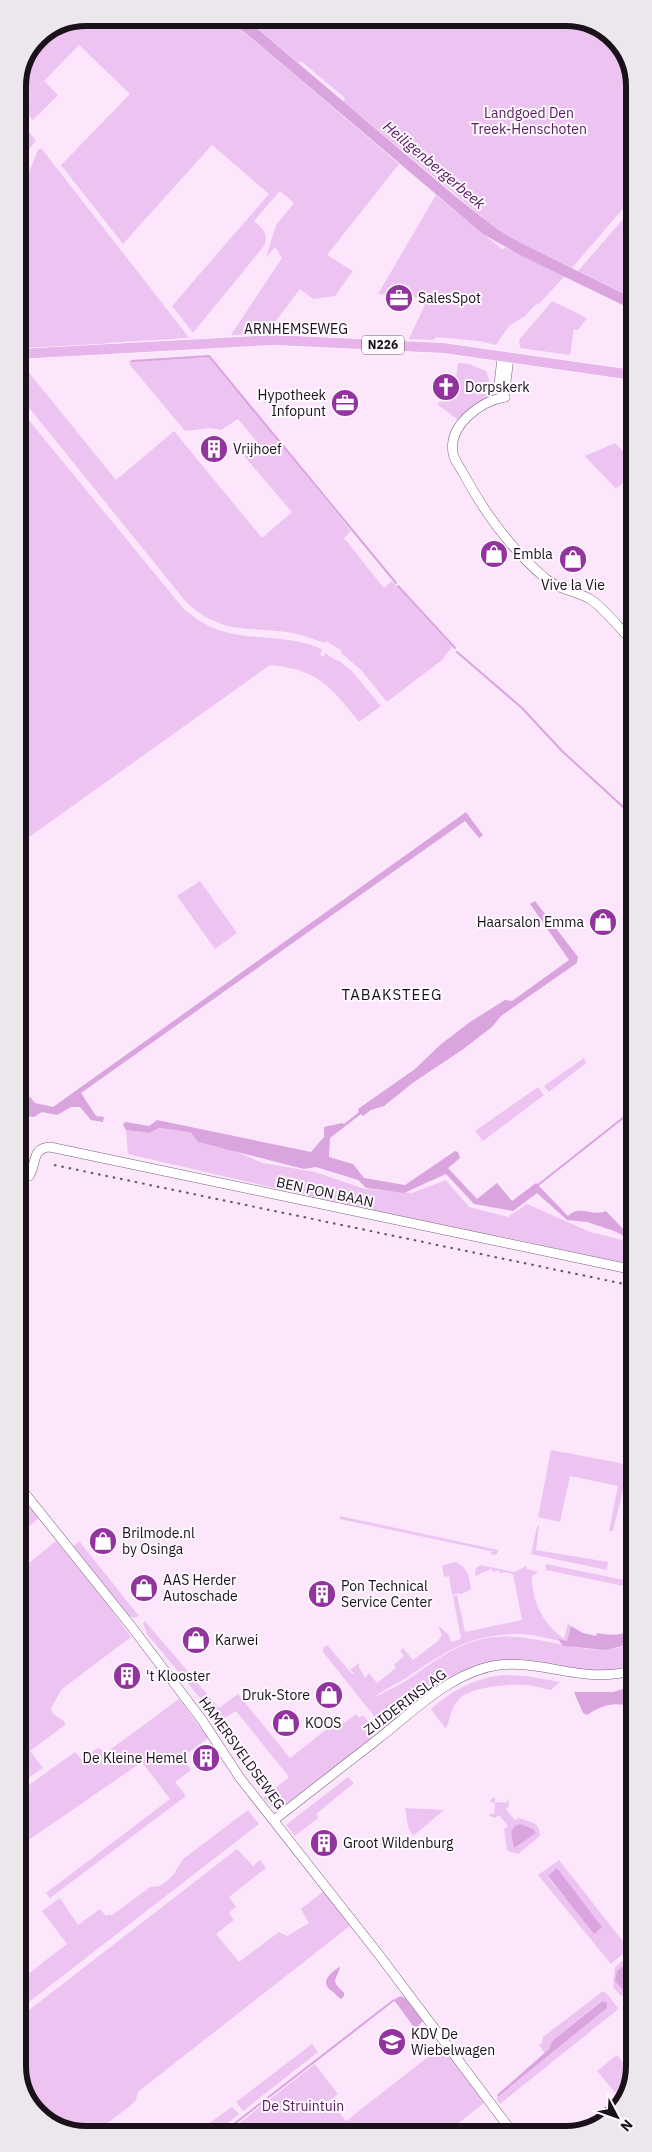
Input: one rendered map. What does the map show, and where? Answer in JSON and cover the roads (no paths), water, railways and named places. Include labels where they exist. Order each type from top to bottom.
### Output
[{"type":"main road","name":"ARNHEMSEWEG","points":[[26,354],[274,340],[443,348],[626,374]]},
{"type":"street","points":[[505,357],[499,385],[505,396],[484,403],[468,416],[452,440],[454,456],[478,501],[508,541],[550,582],[592,600],[626,635]]},
{"type":"street","name":"BEN PON BAAN","points":[[26,1176],[29,1176],[32,1171],[36,1154],[42,1148],[50,1147],[626,1268]]},
{"type":"street","name":"HAMERSVELDSEWEG","points":[[26,1495],[131,1626],[202,1720],[244,1783],[380,1956],[508,2126]]},
{"type":"street","name":"ZUIDERINSLAG","points":[[274,1820],[438,1692],[468,1674],[485,1668],[512,1664],[537,1666],[582,1675],[626,1672]]},
{"type":"waterway","points":[[132,361],[209,356],[396,583]]},
{"type":"waterway","points":[[398,586],[455,648]]},
{"type":"waterway","points":[[457,652],[522,708],[562,751],[626,810]]},
{"type":"waterway","points":[[538,1185],[626,1116]]},
{"type":"waterway","points":[[231,2126],[394,2000]]},
{"type":"railway","points":[[54,1165],[626,1284]]},
{"type":"place","name":"SalesSpot","points":[[399,298]]},
{"type":"place","name":"Dorpskerk","points":[[446,387]]},
{"type":"place","name":"Hypotheek Infopunt","points":[[345,403]]},
{"type":"place","name":"Vrijhoef","points":[[214,449]]},
{"type":"place","name":"Embla","points":[[494,554]]},
{"type":"place","name":"Vive la Vie","points":[[573,559]]},
{"type":"place","name":"Haarsalon Emma","points":[[603,922]]},
{"type":"place","name":"Brilmode.nl by Osinga","points":[[103,1541]]},
{"type":"place","name":"AAS Herder Autoschade","points":[[144,1588]]},
{"type":"place","name":"Pon Technical Service Center","points":[[322,1594]]},
{"type":"place","name":"Karwei","points":[[196,1640]]},
{"type":"place","name":"'t Klooster","points":[[127,1676]]},
{"type":"place","name":"Druk-Store","points":[[329,1695]]},
{"type":"place","name":"KOOS","points":[[286,1723]]},
{"type":"place","name":"De Kleine Hemel","points":[[206,1758]]},
{"type":"place","name":"Groot Wildenburg","points":[[324,1843]]},
{"type":"place","name":"KDV De Wiebelwagen","points":[[392,2042]]},
{"type":"district","name":"TABAKSTEEG","points":[[392,995]]},
{"type":"park label","name":"Landgoed Den Treek-Henschoten","points":[[529,122]]},
{"type":"park label","name":"De Struintuin","points":[[303,2106]]},
{"type":"water label","name":"Heiligenbergerbeek","points":[[434,165]]}]
